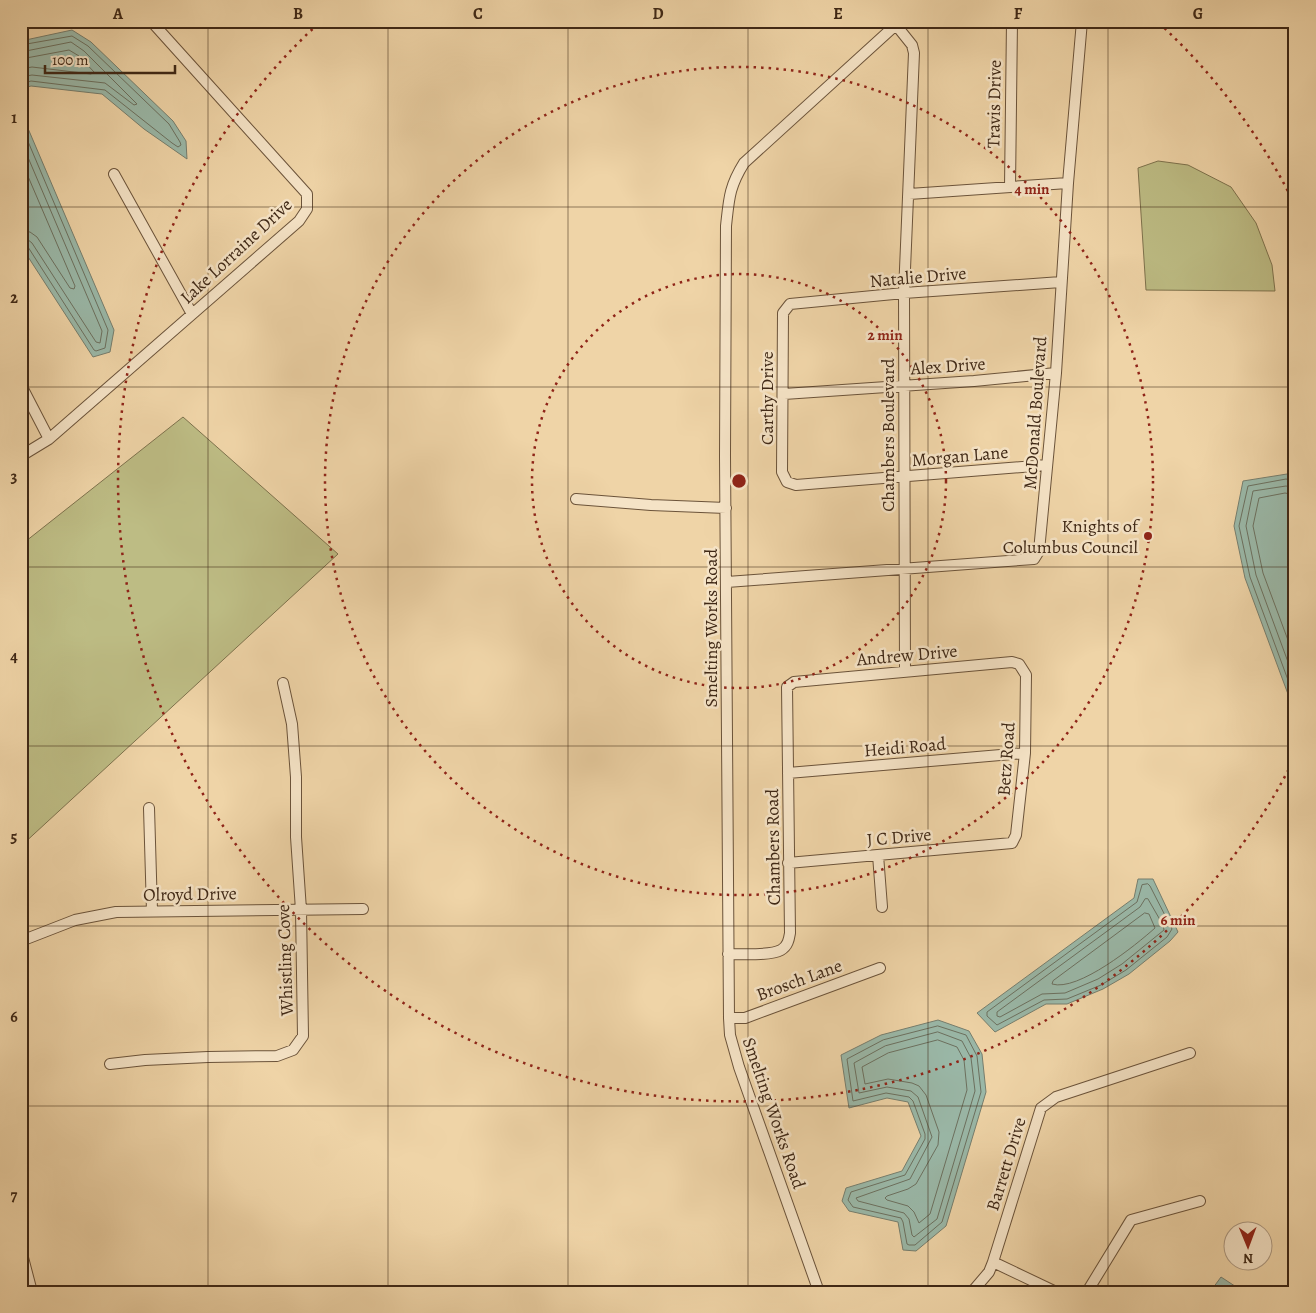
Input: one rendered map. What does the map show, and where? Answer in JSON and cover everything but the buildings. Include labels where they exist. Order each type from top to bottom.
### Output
[{"type":"street","name":"Lake Lorraine Drive","points":[[21,456],[49,439],[299,221],[307,208],[307,194],[151,21]]},
{"type":"street","name":"Travis Drive","points":[[1010,187],[1012,21]]},
{"type":"street","name":"McDonald Boulevard","points":[[727,582],[1034,559],[1039,551],[1056,373],[1068,183],[1082,21]]},
{"type":"street","name":"Chambers Boulevard","points":[[898,23],[912,45],[914,54],[904,294],[906,672]]},
{"type":"street","name":"Smelting Works Road","points":[[819,1292],[739,1067],[730,1035],[728,954],[726,226],[730,194],[734,180],[744,163],[898,23]]},
{"type":"street","points":[[114,174],[192,314]]},
{"type":"street","points":[[909,194],[1068,183]]},
{"type":"street","name":"Natalie Drive","points":[[783,313],[790,304],[1061,282]]},
{"type":"street","name":"Carthy Drive","points":[[783,313],[784,394],[782,472],[787,482]]},
{"type":"street","name":"Alex Drive","points":[[784,394],[1056,373]]},
{"type":"street","points":[[21,385],[49,439]]},
{"type":"street","name":"Morgan Lane","points":[[787,482],[796,485],[1047,465]]},
{"type":"street","points":[[576,500],[726,508]]},
{"type":"street","name":"Andrew Drive","points":[[787,687],[794,682],[1012,662],[1019,664],[1026,675]]},
{"type":"street","name":"Betz Road","points":[[1012,844],[1016,835],[1025,753],[1026,675]]},
{"type":"street","name":"Whistling Cove","points":[[110,1064],[145,1060],[277,1056],[293,1050],[303,1036],[304,1012],[301,910],[296,837],[296,777],[293,733],[283,683]]},
{"type":"street","name":"Chambers Road","points":[[728,954],[773,953],[782,950],[788,943],[790,932],[787,687]]},
{"type":"street","name":"Heidi Road","points":[[788,773],[1025,753]]},
{"type":"street","points":[[149,808],[152,911]]},
{"type":"street","name":"J C Drive","points":[[788,863],[1012,844]]},
{"type":"street","points":[[878,855],[882,906]]},
{"type":"street","name":"Olroyd Drive","points":[[21,940],[75,920],[116,912],[363,909]]},
{"type":"street","name":"Brosch Lane","points":[[729,1018],[745,1018],[880,968]]},
{"type":"street","name":"Barrett Drive","points":[[972,1292],[989,1272],[993,1262],[1040,1108],[1056,1097],[1190,1053]]},
{"type":"street","points":[[1087,1292],[1131,1220],[1200,1201]]},
{"type":"street","points":[[21,1250],[32,1292]]},
{"type":"street","points":[[993,1262],[1056,1292]]},
{"type":"shaded area","points":[[1158,161],[1188,165],[1231,187],[1256,223],[1272,265],[1275,291],[1146,290],[1138,168]]},
{"type":"shaded area","points":[[183,417],[338,554],[21,846],[21,545]]},
{"type":"water","points":[[72,30],[91,42],[173,121],[186,141],[187,159],[144,129],[102,94],[31,86],[21,89],[21,41]]},
{"type":"water","points":[[21,112],[114,330],[110,352],[93,357],[21,246]]},
{"type":"water","points":[[1287,474],[1295,477],[1295,713],[1245,578],[1234,526],[1243,481]]},
{"type":"water","points":[[1138,879],[1153,879],[1178,932],[1170,941],[1129,974],[1103,989],[1067,1004],[1046,1004],[995,1032],[977,1013],[1134,898]]},
{"type":"water","points":[[938,1020],[969,1031],[982,1054],[986,1092],[946,1226],[916,1251],[903,1250],[898,1222],[849,1211],[842,1201],[846,1188],[902,1171],[921,1136],[908,1102],[887,1098],[849,1108],[841,1055],[881,1035]]},
{"type":"water","points":[[1221,1277],[1244,1292],[1210,1292]]},
{"type":"place","name":"Knights of Columbus Council","points":[[1148,536]]}]
